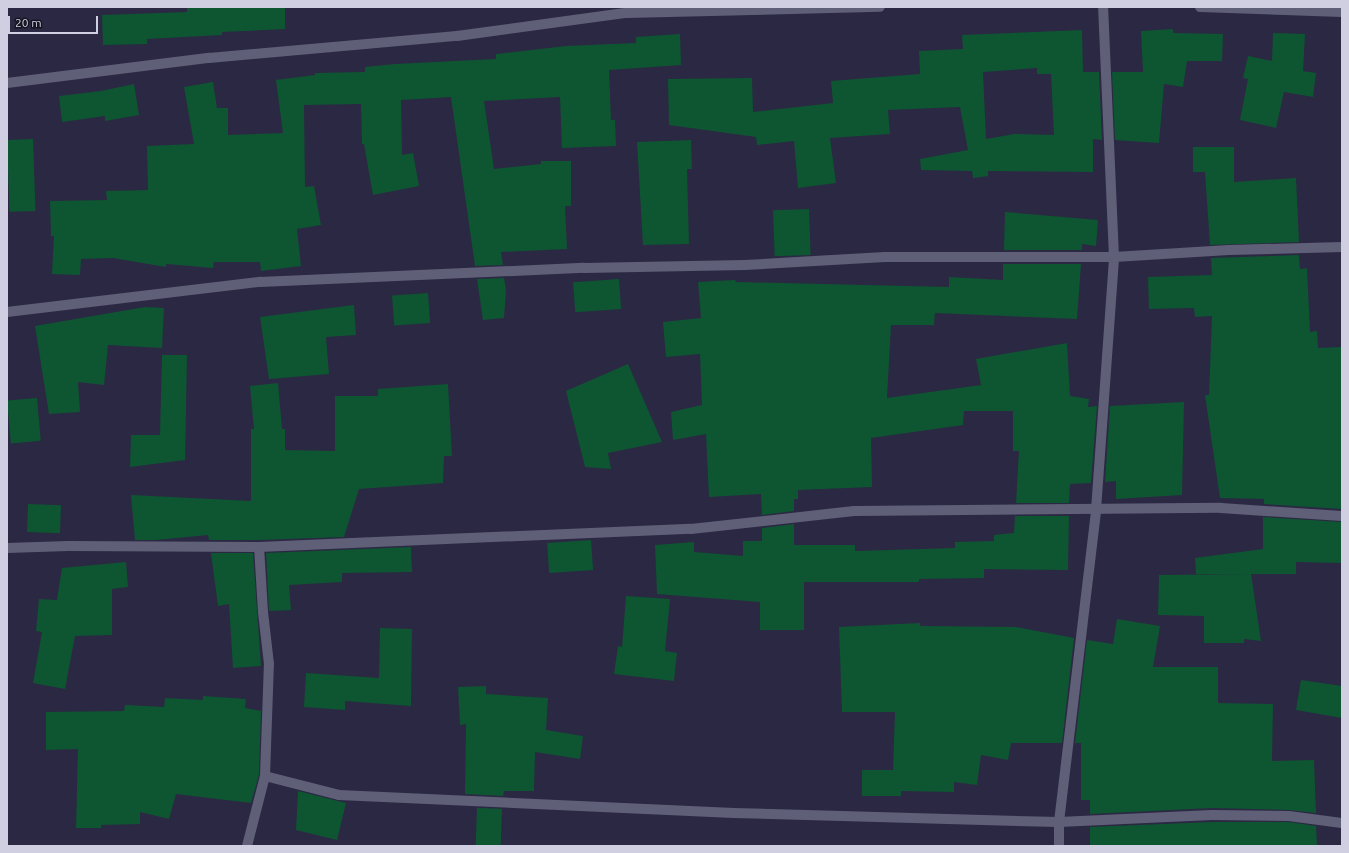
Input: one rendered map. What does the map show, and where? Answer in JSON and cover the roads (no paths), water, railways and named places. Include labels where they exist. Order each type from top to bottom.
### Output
[{"type":"street","points":[[7,83],[209,58],[457,36],[626,13],[880,7]]},
{"type":"street","points":[[1059,846],[1059,822],[1096,510],[1114,257],[1103,7]]},
{"type":"street","points":[[1200,7],[1342,12]]},
{"type":"street","points":[[7,312],[260,282],[584,268],[745,265],[885,257],[1114,257],[1229,250],[1342,246]]},
{"type":"street","points":[[7,548],[68,546],[259,547],[691,529],[854,511],[1221,508],[1342,516]]},
{"type":"street","points":[[247,846],[265,776],[268,664],[259,547]]},
{"type":"street","points":[[265,776],[339,795],[734,813],[1059,822],[1212,815],[1289,816],[1342,823]]}]
